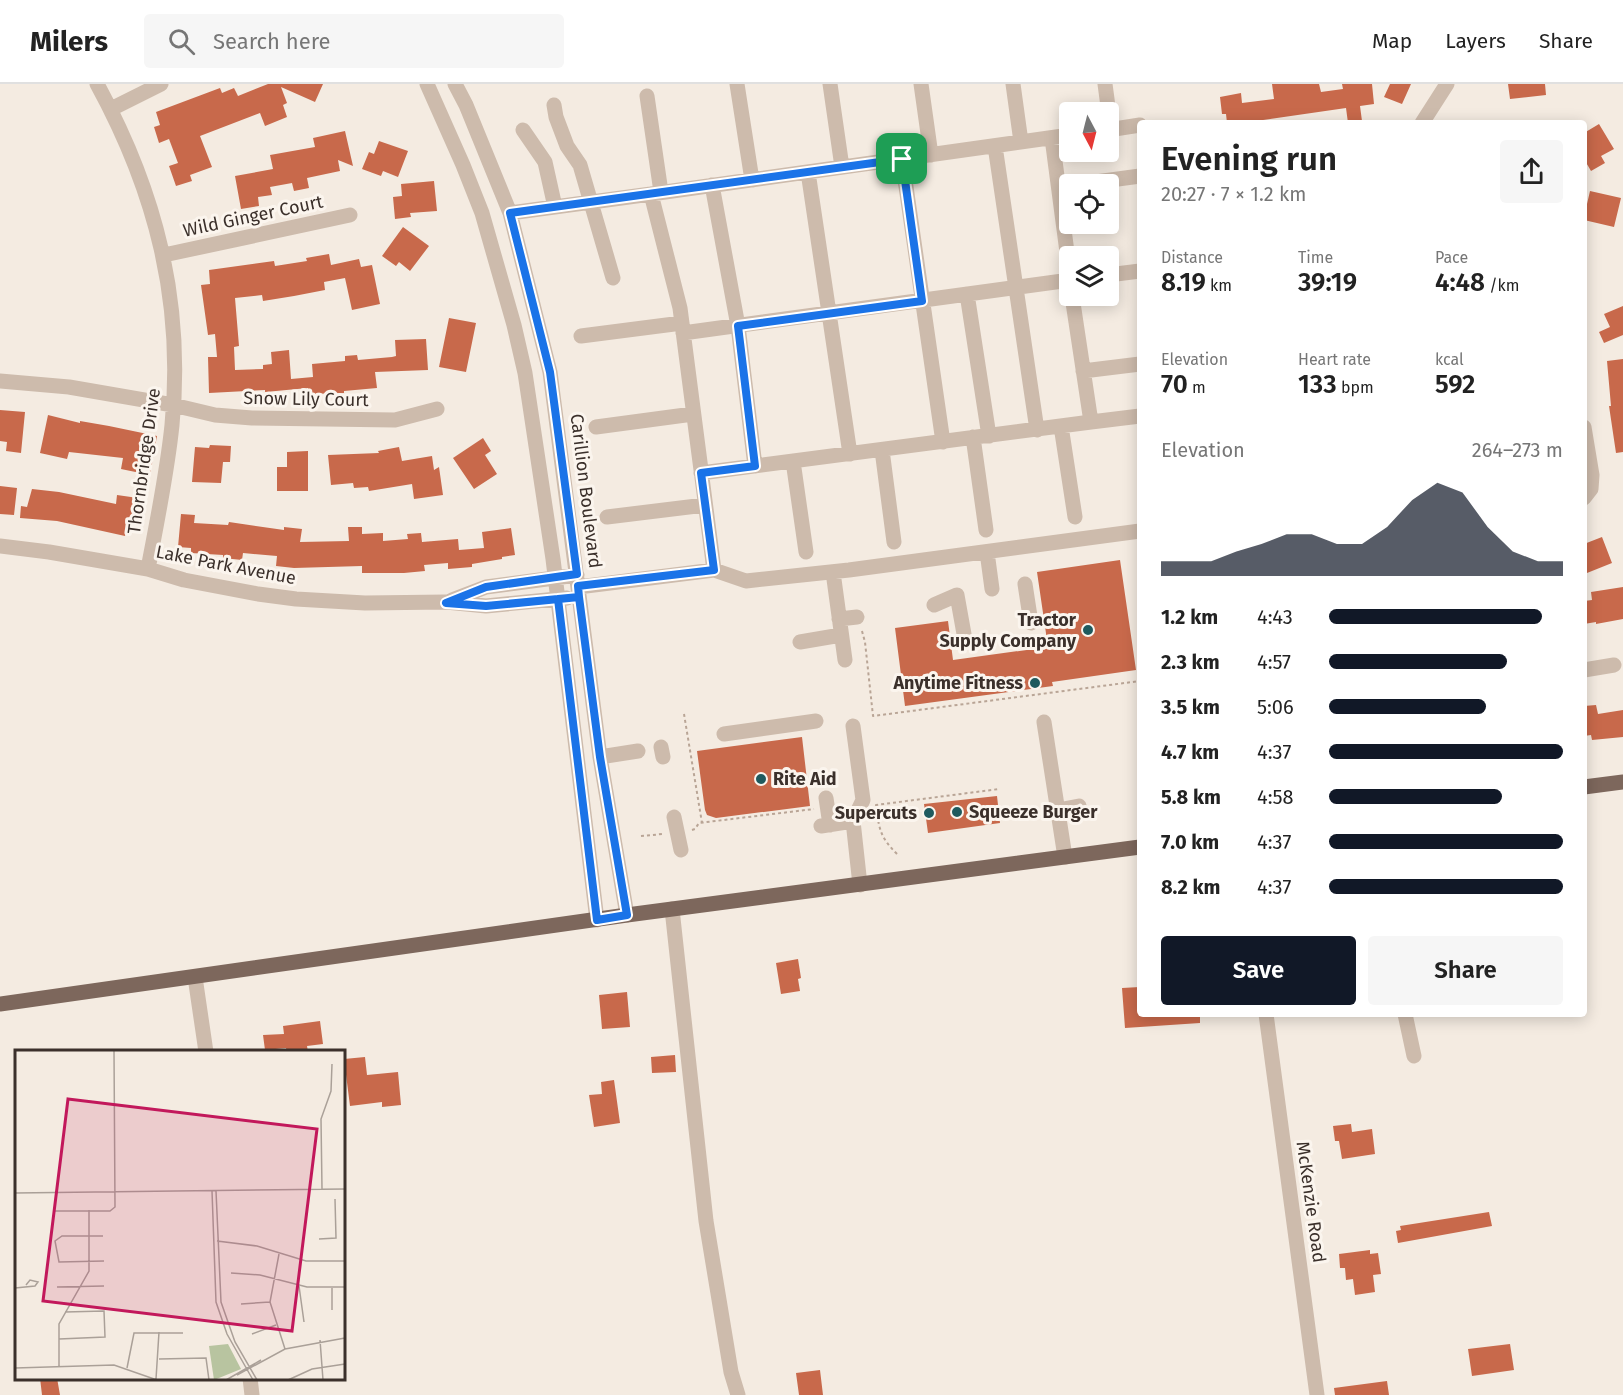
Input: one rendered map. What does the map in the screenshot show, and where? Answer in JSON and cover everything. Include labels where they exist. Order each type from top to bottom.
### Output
[{"type":"main road","points":[[1587,787],[1623,782]]},
{"type":"main road","points":[[0,1004],[627,915],[1137,847]]},
{"type":"street","name":"Thornbridge Drive","points":[[98,84],[140,177],[164,255],[173,335],[173,405],[167,466],[148,569]]},
{"type":"street","points":[[111,109],[161,84]]},
{"type":"street","points":[[427,84],[482,213],[514,325],[539,461],[597,920]]},
{"type":"street","name":"Carillion Boulevard","points":[[455,84],[466,105],[510,213],[550,372],[600,757],[627,915]]},
{"type":"street","points":[[737,84],[752,180]]},
{"type":"street","points":[[830,84],[842,167]]},
{"type":"street","points":[[921,84],[932,155]]},
{"type":"street","points":[[1013,84],[1021,142]]},
{"type":"street","points":[[1105,84],[1107,102]]},
{"type":"street","points":[[1424,120],[1447,84]]},
{"type":"street","points":[[647,96],[656,193],[680,308],[714,570]]},
{"type":"street","points":[[554,105],[567,146],[580,165],[613,278]]},
{"type":"street","points":[[1119,128],[1137,126]]},
{"type":"street","points":[[523,130],[545,162],[555,207]]},
{"type":"street","points":[[510,213],[1059,137]]},
{"type":"street","points":[[1052,138],[1061,174]]},
{"type":"street","points":[[995,146],[1037,429]]},
{"type":"street","points":[[902,159],[943,442]]},
{"type":"street","points":[[808,172],[850,454]]},
{"type":"street","points":[[1119,179],[1137,176]]},
{"type":"street","points":[[712,185],[738,326],[755,466]]},
{"type":"street","name":"Wild Ginger Court","points":[[164,255],[350,215]]},
{"type":"street","points":[[1119,274],[1137,271]]},
{"type":"street","points":[[581,336],[738,326],[922,301],[1059,279]]},
{"type":"street","points":[[967,294],[989,436]]},
{"type":"street","points":[[1073,306],[1090,422]]},
{"type":"street","points":[[1083,371],[1137,364]]},
{"type":"street","name":"Snow Lily Court","points":[[0,381],[69,387],[173,405],[215,415],[308,420],[395,420],[437,409]]},
{"type":"street","points":[[596,427],[693,414]]},
{"type":"street","points":[[701,473],[1137,416]]},
{"type":"street","points":[[1061,426],[1074,517]]},
{"type":"street","points":[[973,437],[986,530]]},
{"type":"street","points":[[1587,445],[1592,475],[1591,489],[1587,494]]},
{"type":"street","points":[[882,450],[894,542]]},
{"type":"street","points":[[792,461],[806,552]]},
{"type":"street","points":[[607,517],[705,504]]},
{"type":"street","points":[[578,586],[714,570],[746,581],[833,572],[1137,531]]},
{"type":"street","name":"Lake Park Avenue","points":[[0,546],[148,569],[194,582],[296,599],[486,606],[558,599],[578,586]]},
{"type":"street","points":[[987,552],[992,589]]},
{"type":"street","points":[[833,572],[844,660]]},
{"type":"street","name":"Lake Park Avenue","points":[[446,603],[486,587],[555,578],[578,586]]},
{"type":"street","points":[[1025,584],[1031,623]]},
{"type":"street","points":[[934,606],[957,595],[964,634]]},
{"type":"street","points":[[800,642],[840,627],[857,617]]},
{"type":"street","points":[[1587,670],[1614,665]]},
{"type":"street","points":[[724,734],[816,721]]},
{"type":"street","points":[[1044,722],[1065,857]]},
{"type":"street","points":[[853,726],[860,744],[865,785],[863,800],[853,821],[860,885]]},
{"type":"street","points":[[600,757],[638,751]]},
{"type":"street","points":[[827,802],[826,826],[853,821]]},
{"type":"street","points":[[1058,810],[1079,806]]},
{"type":"street","points":[[676,825],[681,850]]},
{"type":"street","points":[[672,909],[706,1221],[731,1372],[738,1395]]},
{"type":"street","points":[[195,977],[206,1050]]},
{"type":"street","name":"McKenzie Road","points":[[1266,1017],[1317,1395]]},
{"type":"street","points":[[1406,1017],[1414,1056]]},
{"type":"street","points":[[250,1380],[252,1395]]},
{"type":"path","points":[[857,617],[865,642],[873,716],[1137,681]]},
{"type":"path","points":[[684,714],[702,823]]},
{"type":"path","points":[[897,854],[879,831],[876,806],[999,789]]},
{"type":"path","points":[[641,836],[676,825],[695,829],[699,823],[827,802]]},
{"type":"building","points":[[268,84],[323,84],[315,102],[281,87],[287,103],[283,105],[287,117],[265,126],[260,113],[200,136],[212,167],[190,175],[192,181],[176,186],[169,166],[178,163],[169,139],[159,143],[154,127],[160,125],[156,112],[220,88],[222,93],[234,88],[238,96]]},
{"type":"building","points":[[1272,84],[1319,84],[1321,92],[1343,89],[1342,84],[1372,84],[1374,104],[1360,106],[1362,120],[1348,120],[1346,108],[1263,120],[1227,120],[1226,114],[1222,114],[1220,97],[1241,93],[1242,103],[1274,99]]},
{"type":"building","points":[[1390,84],[1411,84],[1402,104],[1384,97]]},
{"type":"building","points":[[1508,84],[1545,84],[1546,95],[1510,99]]},
{"type":"building","points":[[1599,124],[1614,149],[1601,156],[1605,163],[1591,171],[1587,164],[1587,131]]},
{"type":"building","points":[[345,131],[353,166],[338,160],[340,171],[307,178],[309,188],[294,191],[292,183],[270,187],[272,195],[258,197],[259,206],[241,209],[235,176],[273,169],[270,155],[315,147],[313,138]]},
{"type":"building","points":[[379,141],[408,151],[398,177],[383,171],[381,176],[362,169],[369,152],[374,154]]},
{"type":"building","points":[[434,181],[437,211],[410,213],[411,217],[395,219],[393,197],[402,196],[401,184]]},
{"type":"building","points":[[1590,191],[1621,198],[1614,227],[1587,221]]},
{"type":"building","points":[[403,227],[429,246],[410,271],[399,262],[396,266],[382,256]]},
{"type":"building","points":[[329,254],[331,265],[359,259],[361,267],[372,265],[380,304],[352,310],[345,278],[324,282],[325,290],[294,296],[263,301],[262,295],[235,298],[239,346],[234,347],[235,370],[263,369],[263,365],[272,364],[271,352],[289,350],[291,379],[313,377],[312,364],[345,361],[345,356],[357,355],[358,360],[392,357],[396,356],[395,340],[426,339],[428,370],[375,372],[377,388],[344,391],[344,393],[309,394],[308,388],[265,392],[265,390],[209,393],[208,357],[217,357],[215,334],[208,335],[201,285],[210,284],[209,270],[274,261],[275,266],[307,261],[306,258]]},
{"type":"building","points":[[1623,306],[1623,335],[1604,343],[1599,332],[1610,327],[1604,314]]},
{"type":"building","points":[[449,318],[476,323],[466,372],[439,367]]},
{"type":"building","points":[[1623,359],[1623,452],[1616,453],[1609,406],[1611,406],[1607,361]]},
{"type":"building","points":[[0,410],[25,412],[21,453],[6,451],[7,442],[0,441]]},
{"type":"building","points":[[48,415],[80,423],[80,421],[157,436],[150,475],[121,469],[123,458],[69,452],[67,459],[40,453]]},
{"type":"building","points":[[483,438],[491,451],[485,455],[497,474],[474,489],[453,458]]},
{"type":"building","points":[[210,445],[231,446],[230,462],[223,462],[221,483],[192,482],[195,447],[209,448]]},
{"type":"building","points":[[399,447],[402,461],[432,456],[434,470],[439,467],[443,495],[414,499],[412,484],[369,491],[368,487],[354,488],[353,483],[331,485],[328,455],[379,453],[378,451]]},
{"type":"building","points":[[308,451],[308,491],[277,491],[277,467],[287,467],[287,452]]},
{"type":"building","points":[[0,486],[17,488],[14,515],[0,514]]},
{"type":"building","points":[[32,489],[116,504],[117,495],[145,499],[141,525],[127,523],[125,536],[57,521],[20,518],[21,506],[27,507]]},
{"type":"building","points":[[181,514],[195,515],[194,523],[228,525],[229,522],[284,530],[284,527],[302,529],[300,542],[349,541],[348,527],[362,527],[362,534],[383,533],[383,541],[408,539],[407,534],[421,533],[422,542],[458,539],[459,550],[484,548],[482,532],[511,528],[515,555],[472,564],[472,567],[448,569],[448,563],[424,565],[425,571],[404,573],[362,573],[362,566],[294,568],[276,566],[277,556],[243,553],[242,560],[223,558],[223,555],[191,553],[191,548],[178,547]]},
{"type":"building","points":[[1602,537],[1612,563],[1587,573],[1587,543]]},
{"type":"building","points":[[1120,560],[1136,670],[1052,682],[1053,686],[905,706],[895,628],[948,621],[953,660],[1048,647],[1037,572]]},
{"type":"building","points":[[1623,587],[1623,619],[1587,624],[1587,601],[1592,600],[1591,592]]},
{"type":"building","points":[[1596,705],[1598,714],[1623,710],[1623,737],[1592,740],[1591,735],[1587,736],[1587,706]]},
{"type":"building","points":[[802,737],[810,806],[716,818],[707,815],[697,751]]},
{"type":"building","points":[[997,796],[1000,823],[928,833],[924,804]]},
{"type":"building","points":[[798,959],[801,978],[798,979],[800,991],[781,994],[776,963]]},
{"type":"building","points":[[1137,987],[1137,1017],[1200,1017],[1200,1023],[1125,1028],[1122,988]]},
{"type":"building","points":[[627,992],[630,1027],[602,1029],[599,995]]},
{"type":"building","points":[[320,1021],[323,1044],[307,1046],[308,1050],[286,1050],[286,1048],[265,1050],[263,1035],[284,1034],[283,1026]]},
{"type":"building","points":[[675,1055],[676,1072],[652,1073],[651,1057]]},
{"type":"building","points":[[365,1057],[367,1075],[398,1072],[401,1105],[382,1107],[382,1102],[350,1106],[345,1059]]},
{"type":"building","points":[[614,1080],[620,1123],[594,1127],[589,1095],[602,1094],[601,1082]]},
{"type":"building","points":[[1351,1124],[1352,1132],[1372,1129],[1375,1154],[1342,1159],[1339,1141],[1335,1141],[1333,1126]]},
{"type":"building","points":[[1489,1212],[1492,1226],[1398,1243],[1396,1231],[1401,1230],[1400,1226]]},
{"type":"building","points":[[1370,1250],[1370,1254],[1378,1253],[1381,1274],[1373,1275],[1375,1292],[1355,1295],[1353,1279],[1346,1280],[1345,1268],[1340,1268],[1339,1254]]},
{"type":"building","points":[[1510,1344],[1514,1370],[1472,1376],[1468,1349]]},
{"type":"building","points":[[820,1370],[823,1395],[799,1395],[796,1373]]},
{"type":"building","points":[[40,1380],[57,1380],[60,1395],[42,1395]]},
{"type":"building","points":[[1387,1381],[1389,1395],[1335,1395],[1334,1388]]},
{"type":"place","name":"Tractor Supply Company","points":[[1088,630]]},
{"type":"place","name":"Anytime Fitness","points":[[1035,683]]},
{"type":"place","name":"Rite Aid","points":[[761,779]]},
{"type":"place","name":"Squeeze Burger","points":[[957,812]]},
{"type":"place","name":"Supercuts","points":[[929,813]]},
{"type":"route","points":[[902,159],[510,213],[550,372],[577,574],[486,587],[446,603],[486,606],[579,597],[600,757],[627,915],[597,920],[558,599],[579,597],[578,586],[714,570],[701,473],[755,466],[738,326],[922,301],[902,159]]}]
